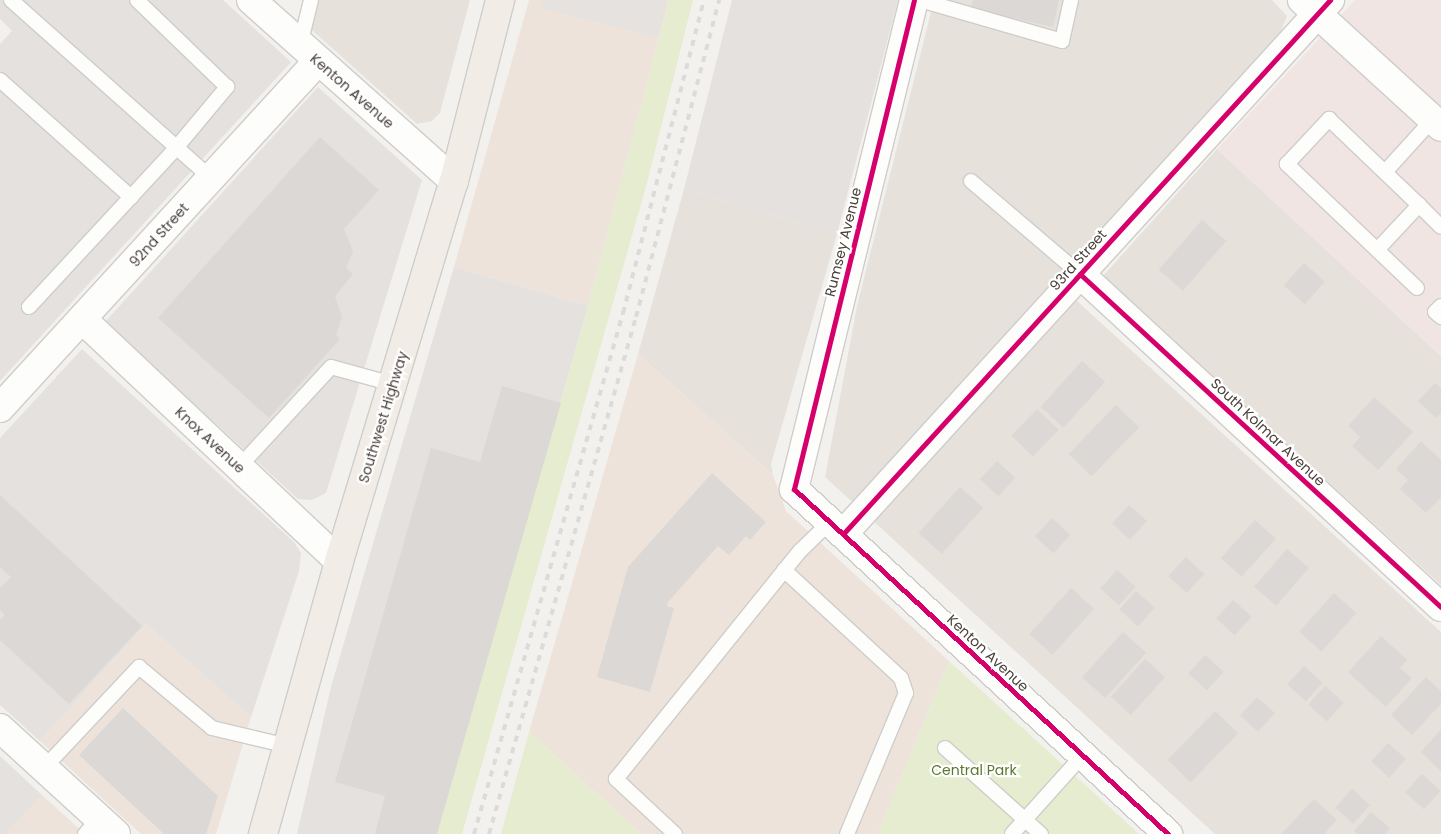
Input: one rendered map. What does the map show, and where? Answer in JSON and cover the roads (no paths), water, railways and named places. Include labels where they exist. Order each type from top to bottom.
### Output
[{"type":"main road","name":"Southwest Highway","points":[[263,834],[339,561],[454,180],[500,0]]},
{"type":"street","name":"Kenton Avenue","points":[[251,0],[454,180]]},
{"type":"street","name":"Rumsey Avenue","points":[[794,489],[914,0]]},
{"type":"street","points":[[1317,5],[1437,123]]},
{"type":"street","name":"93rd Street","points":[[836,528],[1080,274],[1317,5]]},
{"type":"street","name":"92nd Street","points":[[0,408],[211,178],[309,53]]},
{"type":"street","name":"South Kolmar Avenue","points":[[1080,274],[1441,607]]},
{"type":"street","name":"Knox Avenue","points":[[82,320],[339,561]]},
{"type":"street","name":"Kenton Avenue","points":[[794,489],[1168,834]]},
{"type":"street","points":[[0,728],[44,768],[100,829]]},
{"type":"lane","points":[[11,0],[211,178]]},
{"type":"lane","points":[[29,307],[176,148],[227,87],[137,0]]},
{"type":"lane","points":[[309,53],[311,0]]},
{"type":"lane","points":[[920,0],[1062,41],[1071,0]]},
{"type":"lane","points":[[0,80],[131,197]]},
{"type":"lane","points":[[1417,288],[1287,164],[1329,119],[1441,227]]},
{"type":"lane","points":[[1385,172],[1437,123]]},
{"type":"lane","points":[[972,181],[1080,274]]},
{"type":"lane","points":[[1378,250],[1419,205]]},
{"type":"lane","points":[[1441,306],[1435,312],[1441,318]]},
{"type":"lane","points":[[239,467],[331,367],[392,384]]},
{"type":"lane","points":[[675,834],[616,780],[784,570],[836,528]]},
{"type":"lane","points":[[784,570],[901,678],[906,693],[847,834]]},
{"type":"lane","points":[[44,768],[139,667],[212,728],[288,746]]},
{"type":"lane","points":[[945,748],[1041,834]]},
{"type":"lane","points":[[1012,834],[1083,755]]},
{"type":"railway","points":[[474,834],[623,313],[704,0]]},
{"type":"railway","points":[[489,834],[636,317],[719,0]]},
{"type":"park label","name":"Central Park","points":[[974,770]]}]
